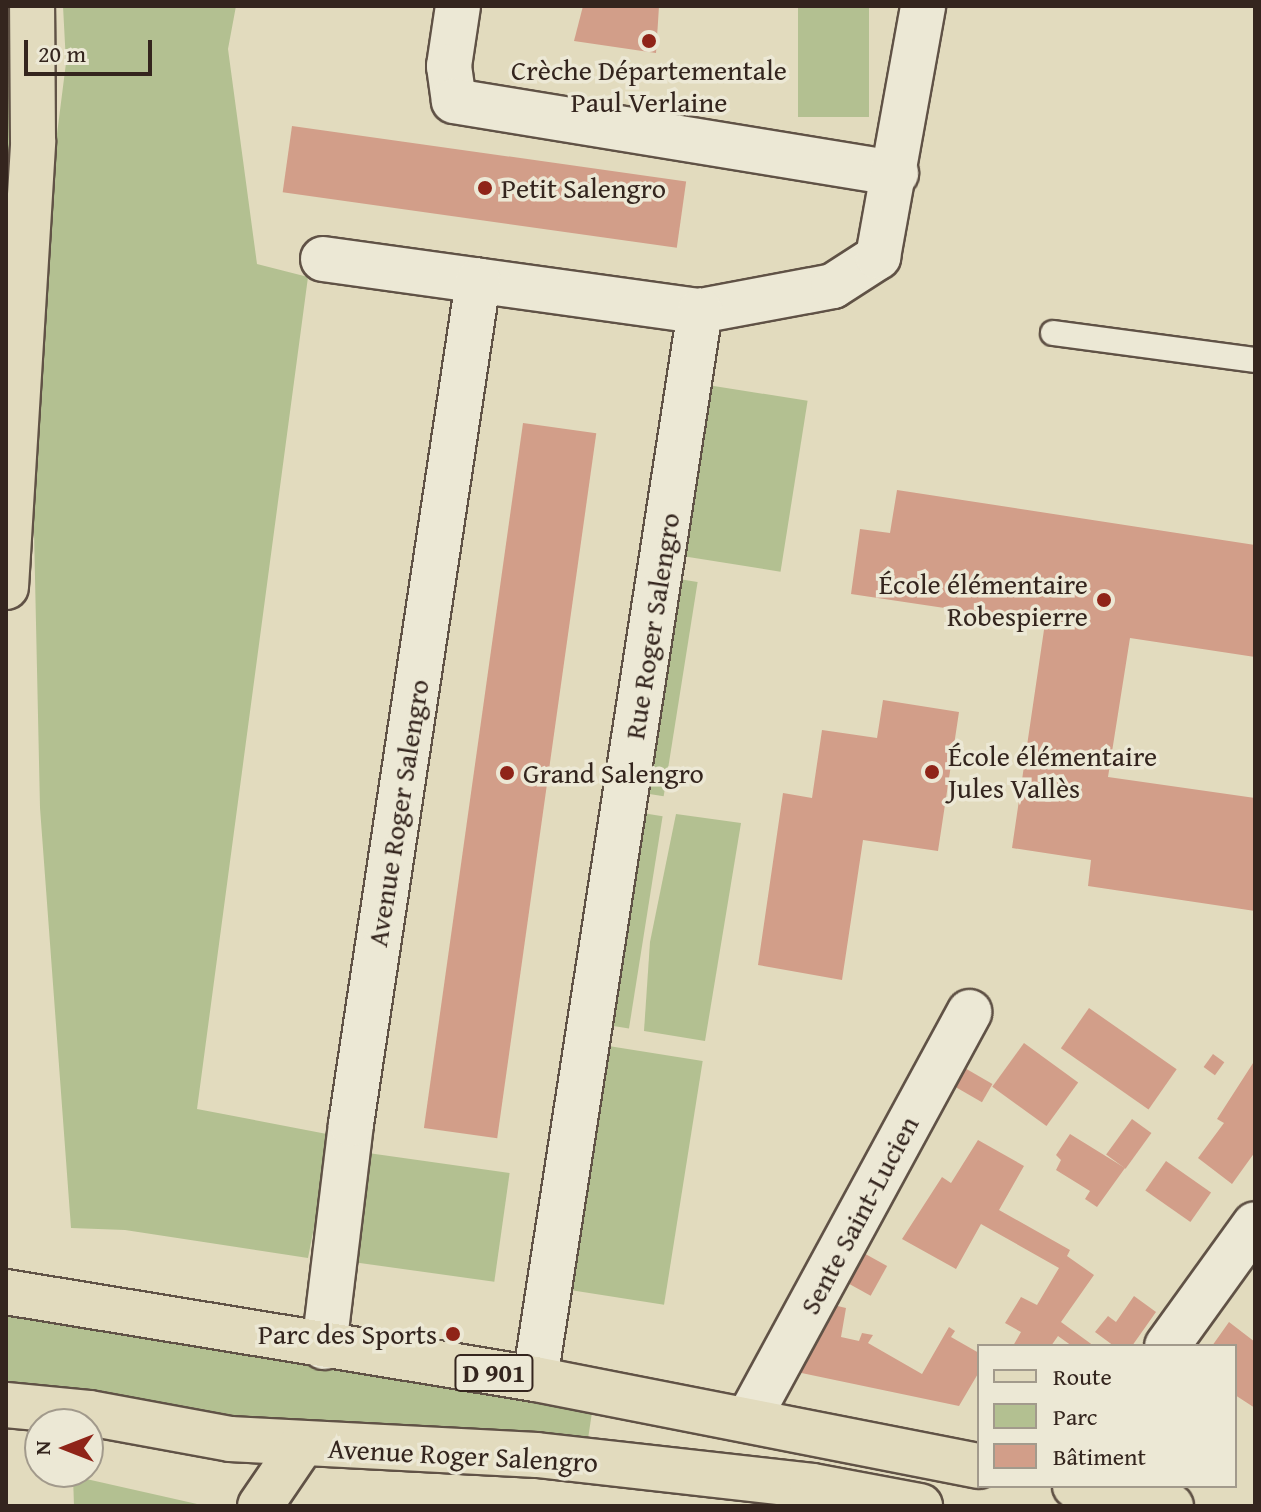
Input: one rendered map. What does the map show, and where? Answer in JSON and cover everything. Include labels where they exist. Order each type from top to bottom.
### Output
[{"type":"main road","points":[[6,587],[33,141],[32,6]]},
{"type":"main road","name":"D 901","points":[[6,1292],[324,1347],[535,1379],[749,1418],[977,1466]]},
{"type":"main road","name":"Avenue Roger Salengro","points":[[6,1405],[301,1446],[537,1455],[812,1486],[920,1506]]},
{"type":"main road","points":[[260,1506],[301,1446]]},
{"type":"main road","points":[[1083,1488],[1162,1505]]},
{"type":"street","points":[[458,6],[449,66],[454,101],[896,173]]},
{"type":"street","points":[[323,259],[700,311],[833,286],[878,257],[896,173],[923,6]]},
{"type":"street","name":"Avenue Roger Salengro","points":[[324,1347],[351,1124],[478,281]]},
{"type":"street","name":"Rue Roger Salengro","points":[[535,1379],[700,311]]},
{"type":"street","name":"Sente Saint-Lucien","points":[[749,1418],[969,1012]]},
{"type":"street","points":[[1168,1344],[1255,1224]]},
{"type":"lane","points":[[1053,333],[1255,360]]},
{"type":"green space","points":[[6,6],[22,6],[14,155],[6,160]]},
{"type":"green space","points":[[63,6],[236,6],[228,49],[257,264],[308,277],[197,1109],[332,1135],[308,1258],[125,1230],[71,1228],[40,808],[30,347],[66,63]]},
{"type":"green space","points":[[798,6],[869,6],[869,117],[798,117]]},
{"type":"green space","points":[[695,383],[808,401],[781,572],[668,554]]},
{"type":"green space","points":[[666,577],[698,582],[664,796],[632,791]]},
{"type":"green space","points":[[630,811],[663,816],[629,1029],[596,1023]]},
{"type":"green space","points":[[676,814],[741,823],[705,1041],[644,1031],[650,942]]},
{"type":"green space","points":[[596,1044],[703,1061],[664,1305],[557,1288]]},
{"type":"green space","points":[[368,1153],[510,1173],[494,1282],[353,1262]]},
{"type":"green space","points":[[6,1304],[182,1332],[592,1412],[588,1439],[253,1418],[6,1382]]},
{"type":"green space","points":[[104,1483],[206,1506],[74,1506],[73,1488],[104,1488]]},
{"type":"building","points":[[583,6],[659,6],[656,53],[574,41]]},
{"type":"building","name":"Petit Salengro","points":[[292,126],[686,181],[677,248],[283,192]]},
{"type":"building","name":"Grand Salengro","points":[[523,423],[596,433],[497,1138],[424,1128]]},
{"type":"building","points":[[897,490],[1255,545],[1255,657],[1130,638],[1108,777],[1255,798],[1255,911],[1088,886],[1091,860],[1012,848],[1045,623],[851,594],[860,529],[890,533]]},
{"type":"building","points":[[883,700],[959,712],[938,851],[863,840],[842,980],[758,965],[783,793],[812,798],[822,730],[877,738]]},
{"type":"building","points":[[1089,1008],[1177,1069],[1149,1110],[1061,1048]]},
{"type":"building","points":[[1024,1043],[1078,1082],[1046,1126],[992,1087]]},
{"type":"building","points":[[1213,1054],[1224,1062],[1215,1075],[1204,1067]]},
{"type":"building","points":[[1255,1060],[1255,1152],[1232,1184],[1198,1158],[1224,1123],[1217,1119]]},
{"type":"building","points":[[963,1067],[992,1084],[982,1102],[952,1085]]},
{"type":"building","points":[[1132,1119],[1151,1133],[1126,1169],[1106,1155]]},
{"type":"building","points":[[1070,1134],[1125,1168],[1097,1207],[1085,1199],[1090,1191],[1056,1170],[1061,1160],[1056,1155]]},
{"type":"building","points":[[978,1140],[1024,1166],[999,1210],[1070,1250],[1067,1256],[1094,1275],[1061,1322],[1091,1344],[1069,1344],[1058,1336],[1052,1344],[1014,1344],[1021,1332],[1005,1323],[1021,1297],[1037,1305],[1059,1268],[981,1224],[956,1269],[902,1239],[942,1177],[951,1183]]},
{"type":"building","points":[[1166,1161],[1211,1193],[1190,1222],[1145,1190]]},
{"type":"building","points":[[860,1251],[887,1266],[871,1296],[844,1281]]},
{"type":"building","points":[[1134,1296],[1156,1312],[1133,1344],[1111,1344],[1095,1332],[1108,1316],[1116,1322]]},
{"type":"building","points":[[829,1304],[846,1308],[841,1337],[859,1341],[862,1333],[873,1335],[868,1343],[922,1374],[949,1327],[955,1331],[951,1337],[977,1352],[977,1375],[959,1406],[792,1371]]},
{"type":"building","points":[[1229,1322],[1255,1342],[1255,1408],[1237,1396],[1237,1344],[1213,1344]]},
{"type":"place","name":"Crèche Départementale Paul Verlaine","points":[[649,41]]},
{"type":"place","name":"Petit Salengro","points":[[485,188]]},
{"type":"place","name":"École élémentaire Robespierre","points":[[1104,600]]},
{"type":"place","name":"École élémentaire Jules Vallès","points":[[932,772]]},
{"type":"place","name":"Grand Salengro","points":[[507,773]]},
{"type":"place","name":"Parc des Sports","points":[[453,1334]]}]
